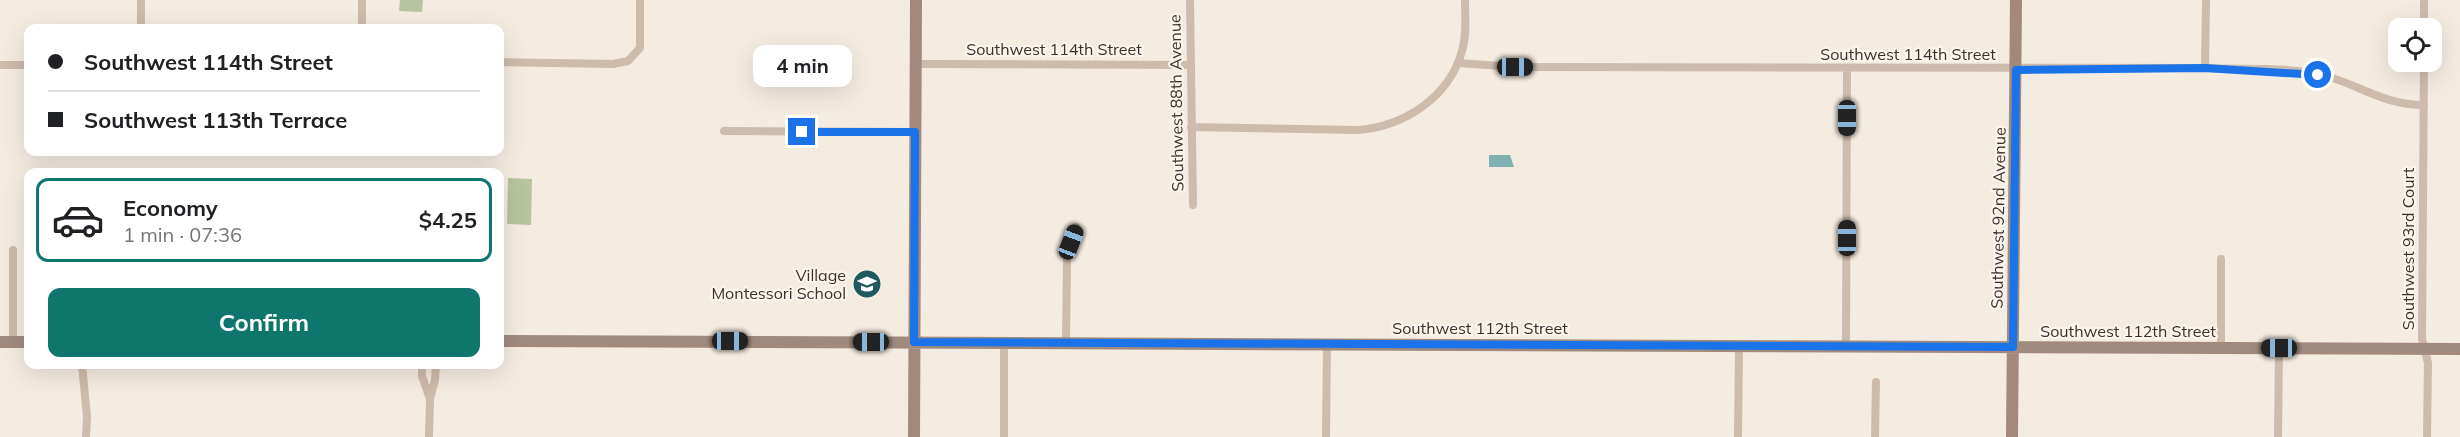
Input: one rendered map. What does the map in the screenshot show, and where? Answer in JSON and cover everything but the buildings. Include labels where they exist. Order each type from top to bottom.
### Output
[{"type":"main road","points":[[914,437],[916,0]]},
{"type":"main road","name":"Southwest 92nd Avenue","points":[[2012,437],[2016,0]]},
{"type":"main road","name":"Southwest 112th Street","points":[[504,341],[2460,349]]},
{"type":"main road","points":[[6,342],[24,342]]},
{"type":"street","points":[[141,0],[141,24]]},
{"type":"street","points":[[362,0],[362,24]]},
{"type":"street","points":[[504,62],[620,64],[628,61],[640,48],[640,0]]},
{"type":"street","name":"Southwest 88th Avenue","points":[[1190,0],[1193,205]]},
{"type":"street","points":[[1191,127],[1357,130],[1379,127],[1401,120],[1422,107],[1440,90],[1458,63],[1464,39],[1466,0]]},
{"type":"street","points":[[2205,68],[2206,0]]},
{"type":"street","points":[[2424,0],[2424,18]]},
{"type":"street","name":"Southwest 114th Street","points":[[1458,63],[1515,67],[2016,70],[2205,68],[2313,74],[2337,80],[2388,102],[2424,105]]},
{"type":"street","name":"Southwest 114th Street","points":[[916,64],[1191,65]]},
{"type":"street","points":[[0,65],[24,65]]},
{"type":"street","points":[[1846,346],[1847,69]]},
{"type":"street","name":"Southwest 93rd Court","points":[[2424,72],[2422,339],[2428,363],[2427,437]]},
{"type":"street","points":[[724,131],[915,132]]},
{"type":"street","points":[[1065,342],[1067,260],[1076,228]]},
{"type":"street","points":[[6,342],[13,250]]},
{"type":"street","points":[[2221,259],[2221,348]]},
{"type":"street","points":[[1004,343],[1004,437]]},
{"type":"street","points":[[1326,437],[1327,343]]},
{"type":"street","points":[[1738,437],[1739,345]]},
{"type":"street","points":[[2278,437],[2279,348]]},
{"type":"street","points":[[82,369],[87,417],[86,437]]},
{"type":"street","points":[[422,369],[422,376],[430,399]]},
{"type":"street","points":[[429,437],[430,399],[436,369]]},
{"type":"street","points":[[1875,437],[1876,382]]},
{"type":"green space","points":[[400,0],[423,0],[422,12],[399,11]]},
{"type":"green space","points":[[508,178],[532,179],[531,225],[507,224]]},
{"type":"water","points":[[1489,155],[1510,155],[1514,167],[1489,167]]},
{"type":"place","name":"Village Montessori School","points":[[867,284]]},
{"type":"route","points":[[802,132],[915,132],[914,342],[2013,347],[2016,70],[2205,68],[2318,75]]}]
